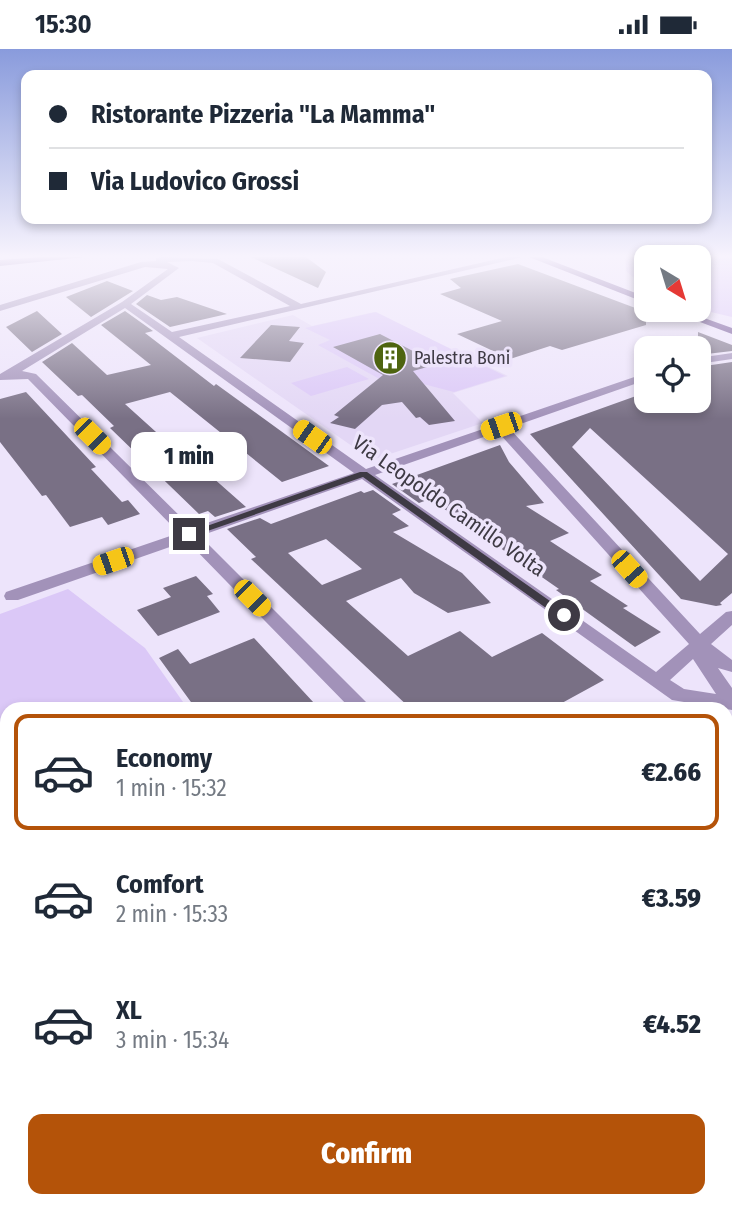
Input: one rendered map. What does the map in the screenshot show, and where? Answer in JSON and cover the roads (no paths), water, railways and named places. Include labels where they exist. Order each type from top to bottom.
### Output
[{"type":"main road","points":[[711,316],[732,320]]},
{"type":"main road","points":[[711,320],[732,329]]},
{"type":"main road","points":[[710,322],[732,329]]},
{"type":"street","points":[[1,378],[113,311]]},
{"type":"street","name":"Via Leopoldo Camillo Volta","points":[[135,311],[688,702]]},
{"type":"street","points":[[170,336],[277,311]]},
{"type":"street","points":[[711,359],[732,356]]},
{"type":"street","points":[[1,378],[21,374],[32,376],[356,702]]},
{"type":"street","points":[[12,596],[634,380]]},
{"type":"street","points":[[501,426],[682,628],[697,646],[731,702]]},
{"type":"street","points":[[658,680],[732,616]]},
{"type":"street","points":[[697,646],[721,663],[732,666]]},
{"type":"street","name":"Via Leopoldo Camillo Volta","points":[[679,695],[725,702]]},
{"type":"place","name":"Palestra Boni","points":[[390,358]]}]
